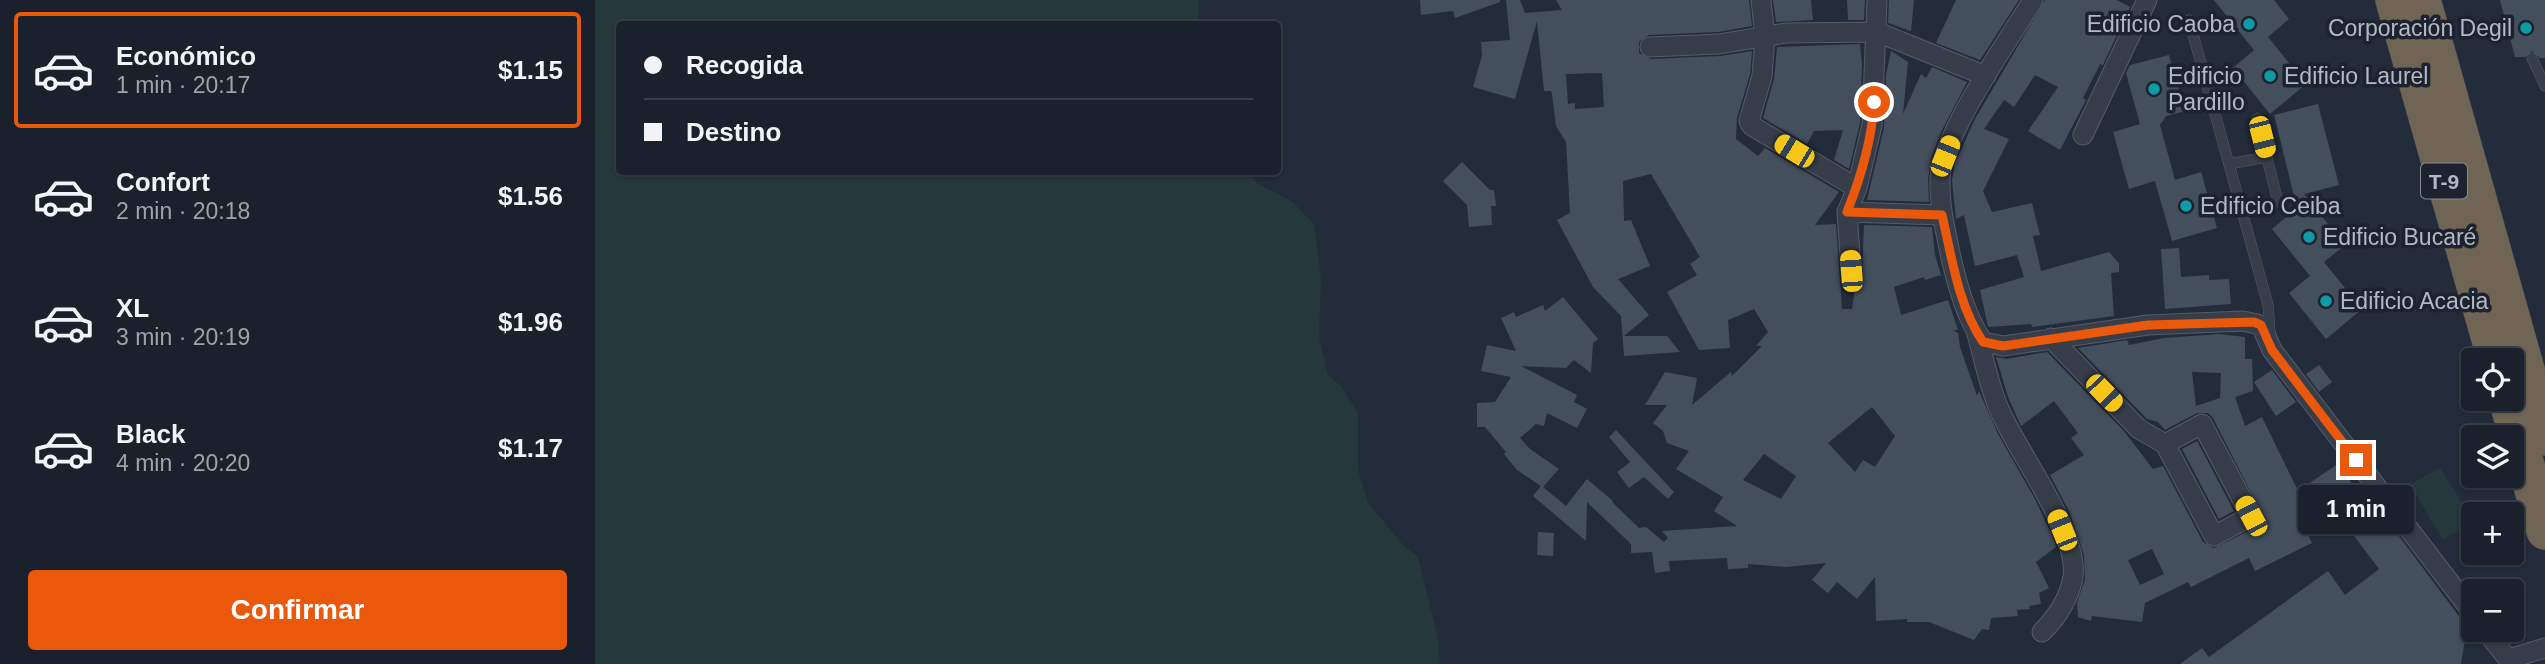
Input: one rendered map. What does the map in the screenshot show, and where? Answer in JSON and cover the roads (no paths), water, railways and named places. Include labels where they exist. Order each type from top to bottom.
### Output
[{"type":"highway","name":"T-9","points":[[2394,0],[2493,348]]},
{"type":"highway","name":"T-9","points":[[2422,0],[2545,437]]},
{"type":"highway","points":[[2510,411],[2545,531]]},
{"type":"street","points":[[1761,0],[1765,37],[1762,76],[1749,121],[1857,188]]},
{"type":"street","points":[[1851,271],[1847,212],[1857,188],[1872,125],[1877,0]]},
{"type":"street","points":[[2033,0],[1954,133],[1940,177],[1942,215],[1955,274],[2000,410],[2042,487],[2068,546],[2073,575],[2064,605],[2042,632]]},
{"type":"street","points":[[2083,135],[2147,0]]},
{"type":"street","points":[[1650,47],[1719,44],[1786,33],[1877,32],[1986,76]]},
{"type":"street","points":[[1847,212],[1942,215]]},
{"type":"street","points":[[1976,332],[1983,342],[1992,345],[2148,325],[2243,321],[2261,325],[2272,350],[2461,597]]},
{"type":"street","points":[[2051,338],[2139,429],[2165,444],[2214,536],[2251,516],[2202,425],[2165,444]]},
{"type":"street","points":[[2494,642],[2506,662],[2545,648]]},
{"type":"lane","points":[[2189,20],[2268,305],[2272,350]]},
{"type":"lane","points":[[2532,58],[2545,86]]},
{"type":"lane","points":[[2257,118],[2278,202]]},
{"type":"lane","points":[[2229,164],[2267,157]]},
{"type":"place","name":"Edificio Caoba","points":[[2249,24]]},
{"type":"place","name":"Corporación Degil","points":[[2526,28]]},
{"type":"place","name":"Edificio Laurel","points":[[2270,76]]},
{"type":"place","name":"Edificio Pardillo","points":[[2154,89]]},
{"type":"place","name":"Edificio Ceiba","points":[[2186,206]]},
{"type":"place","name":"Edificio Bucaré","points":[[2309,237]]},
{"type":"place","name":"Edificio Acacia","points":[[2326,301]]}]
